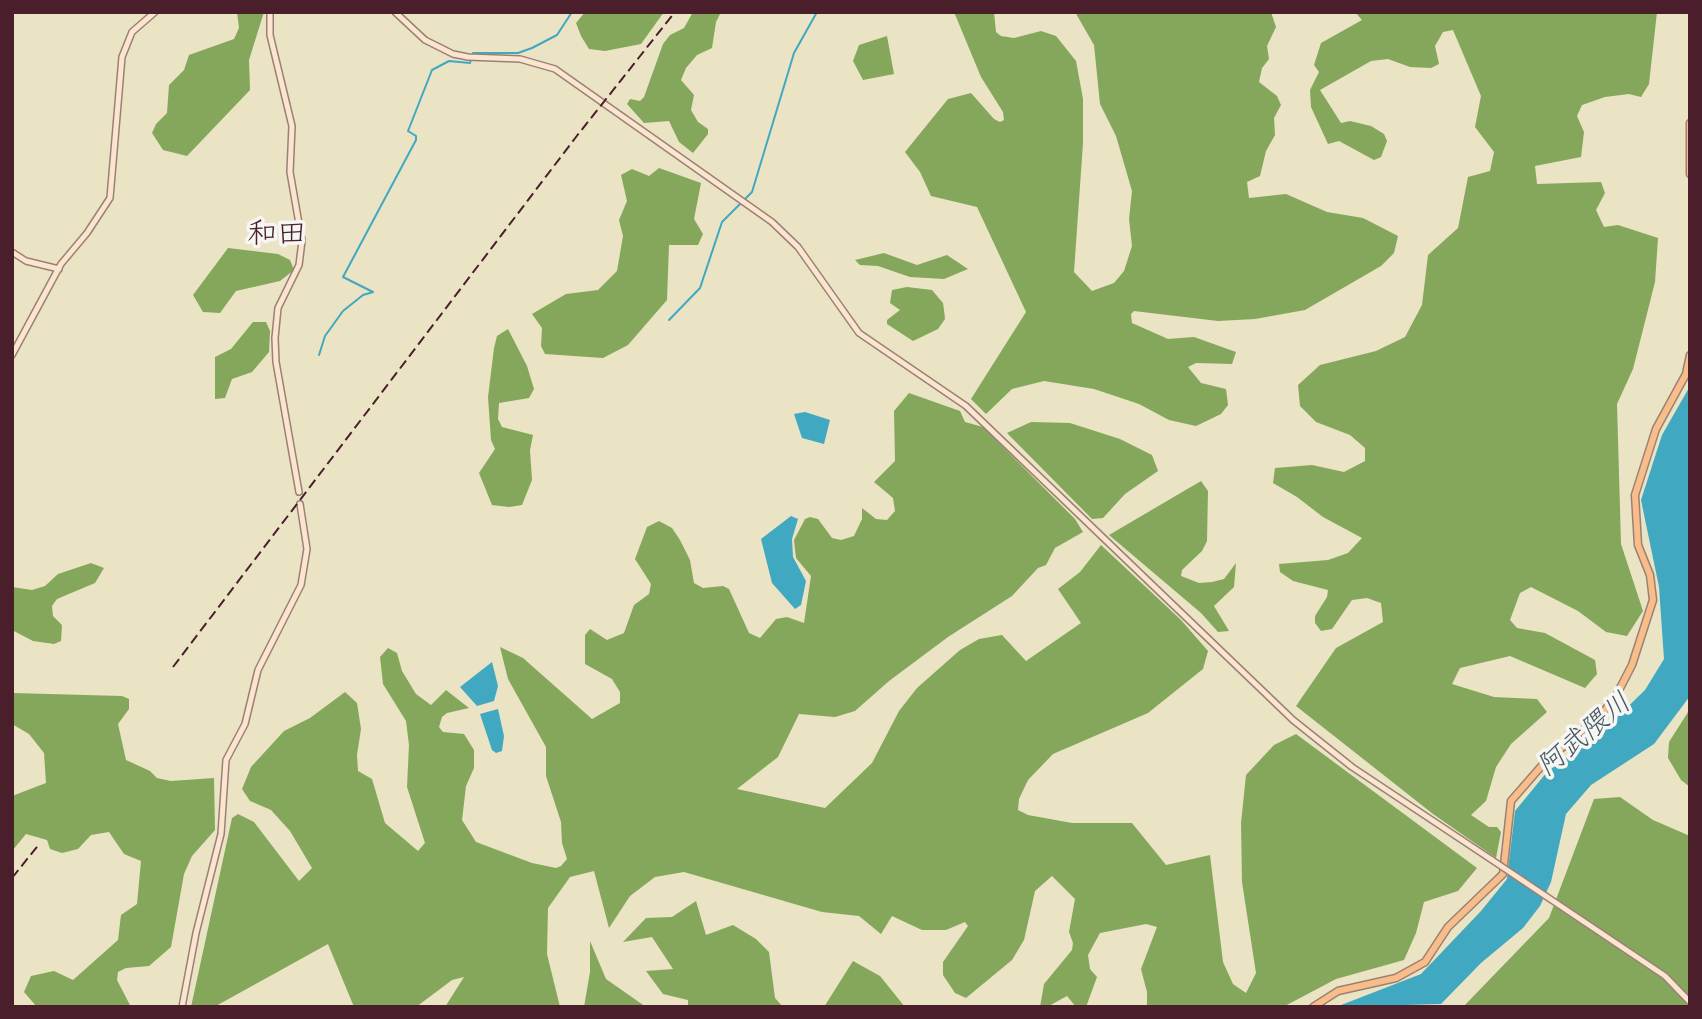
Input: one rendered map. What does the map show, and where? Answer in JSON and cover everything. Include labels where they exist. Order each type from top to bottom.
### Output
[{"type":"main road","points":[[1690,123],[1690,174]]},
{"type":"main road","points":[[1313,1007],[1350,987],[1396,978],[1420,966],[1448,927],[1501,877],[1511,802],[1545,762],[1601,715],[1627,678],[1653,600],[1650,575],[1638,545],[1635,495],[1656,429],[1684,377],[1690,355]]},
{"type":"street","points":[[12,355],[59,269],[110,198],[122,57],[132,32],[155,12]]},
{"type":"street","points":[[270,12],[270,35],[292,126],[290,172],[302,241],[299,265],[278,308],[275,338],[276,362],[299,492]]},
{"type":"street","points":[[395,12],[425,40],[453,54],[468,57],[520,58],[555,69],[772,222],[798,247],[859,333],[966,406],[1176,605],[1273,702],[1352,767],[1665,976],[1690,1002]]},
{"type":"street","points":[[12,252],[26,261],[59,269]]},
{"type":"street","points":[[182,1007],[196,933],[221,834],[223,769],[245,724],[258,670],[301,585],[306,550],[300,504]]},
{"type":"green space","points":[[237,12],[264,12],[249,60],[250,90],[187,156],[163,150],[152,133],[156,124],[167,113],[169,85],[184,70],[189,55],[234,39],[239,28]]},
{"type":"green space","points":[[585,12],[664,12],[641,44],[605,51],[589,49],[581,36],[576,23]]},
{"type":"green space","points":[[693,12],[721,12],[716,22],[712,48],[697,55],[686,68],[681,80],[694,95],[691,110],[698,122],[708,129],[708,134],[693,153],[679,142],[669,121],[644,123],[627,104],[630,99],[640,101],[644,97],[663,44],[670,35],[684,28]]},
{"type":"green space","points":[[954,12],[994,12],[996,32],[1001,36],[1014,38],[1041,31],[1056,36],[1076,61],[1083,99],[1083,143],[1074,272],[1092,291],[1114,283],[1124,271],[1132,246],[1129,219],[1132,191],[1116,136],[1100,104],[1094,45],[1075,12],[1271,12],[1276,27],[1267,46],[1269,59],[1262,68],[1259,82],[1277,96],[1281,105],[1274,118],[1275,135],[1266,151],[1260,176],[1247,182],[1249,198],[1286,194],[1327,212],[1363,218],[1398,236],[1394,253],[1381,266],[1305,310],[1255,319],[1218,321],[1134,311],[1131,314],[1132,323],[1168,339],[1194,337],[1236,352],[1232,364],[1196,363],[1188,367],[1201,383],[1226,389],[1228,405],[1221,414],[1196,426],[1169,420],[1139,404],[1094,389],[1044,381],[1012,389],[986,414],[971,399],[1026,312],[977,207],[931,196],[920,172],[905,152],[948,99],[971,93],[994,119],[1000,122],[1004,120],[1003,112],[981,77]]},
{"type":"green space","points":[[1355,12],[1657,12],[1649,84],[1641,97],[1629,94],[1605,97],[1582,105],[1577,116],[1584,132],[1581,157],[1535,166],[1537,184],[1601,182],[1605,193],[1596,210],[1604,227],[1618,225],[1658,238],[1655,282],[1633,369],[1617,404],[1621,544],[1643,611],[1627,636],[1606,632],[1578,611],[1531,587],[1520,593],[1510,620],[1517,628],[1545,633],[1595,660],[1597,674],[1585,688],[1510,656],[1460,668],[1452,684],[1494,697],[1537,699],[1547,712],[1511,744],[1496,767],[1486,801],[1471,815],[1489,827],[1497,827],[1501,832],[1496,858],[1433,814],[1296,706],[1336,648],[1383,622],[1381,603],[1367,598],[1352,600],[1332,629],[1321,631],[1315,623],[1315,616],[1327,597],[1328,590],[1293,581],[1280,572],[1279,564],[1328,560],[1348,553],[1362,538],[1323,517],[1273,483],[1275,468],[1312,465],[1344,472],[1365,461],[1365,448],[1350,435],[1316,422],[1300,406],[1298,385],[1320,365],[1376,351],[1405,337],[1422,305],[1428,255],[1458,228],[1468,177],[1490,171],[1494,152],[1475,127],[1481,96],[1453,30],[1443,32],[1435,46],[1439,64],[1431,68],[1410,67],[1388,59],[1371,61],[1320,90],[1341,123],[1350,121],[1371,126],[1384,134],[1387,141],[1381,157],[1374,160],[1339,141],[1328,144],[1311,107],[1310,90],[1319,72],[1314,65],[1321,43],[1362,20]]},
{"type":"green space","points":[[887,36],[894,74],[863,80],[853,61],[859,45]]},
{"type":"green space","points":[[659,168],[701,183],[694,219],[703,234],[698,245],[669,245],[667,300],[628,345],[603,358],[545,354],[541,346],[542,328],[532,314],[566,294],[598,290],[617,271],[623,236],[619,220],[627,201],[621,175],[632,169],[649,176]]},
{"type":"green space","points":[[228,248],[278,254],[290,260],[294,270],[280,281],[236,291],[220,313],[203,312],[193,295]]},
{"type":"green space","points":[[884,253],[917,265],[947,255],[968,269],[944,279],[910,277],[878,266],[860,265],[855,260]]},
{"type":"green space","points":[[907,287],[932,290],[943,303],[945,319],[938,329],[913,341],[887,324],[887,320],[900,310],[890,303],[892,290]]},
{"type":"green space","points":[[253,322],[266,322],[270,331],[269,352],[252,372],[232,379],[225,398],[215,399],[215,357],[231,349]]},
{"type":"green space","points":[[508,329],[527,366],[534,389],[529,398],[499,403],[498,419],[502,427],[533,435],[530,450],[532,480],[522,505],[509,507],[492,505],[479,473],[495,449],[491,440],[488,397],[497,336]]},
{"type":"green space","points":[[909,393],[960,411],[965,422],[983,427],[1075,519],[1083,532],[1055,548],[1046,565],[1038,568],[1012,596],[948,637],[889,681],[855,711],[835,717],[799,714],[778,757],[737,789],[825,808],[872,763],[899,711],[917,688],[960,650],[979,639],[1002,635],[1026,661],[1081,623],[1058,589],[1080,572],[1101,545],[1181,620],[1208,651],[1203,669],[1148,713],[1053,754],[1028,780],[1019,799],[1018,810],[1028,815],[1072,823],[1132,823],[1166,865],[1210,855],[1223,962],[1233,984],[1246,993],[1256,973],[1242,882],[1241,823],[1246,775],[1274,745],[1296,734],[1477,868],[1458,891],[1424,902],[1416,933],[1404,960],[1336,979],[1283,1007],[1147,1007],[1147,992],[1141,969],[1157,927],[1146,924],[1100,933],[1088,955],[1090,969],[1097,977],[1086,1007],[1076,1007],[1067,996],[1047,1007],[1040,1007],[1044,984],[1072,950],[1073,943],[1069,932],[1075,899],[1052,876],[1035,891],[1024,940],[1012,960],[966,998],[955,993],[943,975],[943,962],[968,926],[965,922],[946,930],[922,930],[892,916],[881,934],[859,916],[822,912],[684,872],[655,877],[630,896],[609,928],[594,871],[570,877],[548,908],[547,954],[560,1007],[445,1007],[464,977],[452,980],[416,1007],[354,1007],[328,944],[214,1007],[191,1007],[232,818],[238,814],[254,822],[299,881],[312,868],[290,831],[271,810],[250,801],[242,789],[251,767],[284,731],[310,718],[345,692],[357,703],[361,729],[357,755],[358,771],[372,779],[385,823],[418,851],[425,843],[407,787],[409,745],[406,721],[383,684],[380,657],[388,648],[397,653],[402,671],[416,694],[431,705],[446,690],[469,708],[447,713],[442,717],[439,727],[443,732],[464,734],[474,750],[474,768],[466,786],[462,820],[476,842],[532,863],[556,868],[561,866],[567,859],[562,843],[561,822],[546,776],[546,747],[508,679],[500,647],[523,658],[592,719],[620,703],[620,692],[612,679],[585,664],[585,635],[590,629],[607,640],[624,633],[634,605],[649,594],[651,584],[635,559],[647,527],[659,521],[672,528],[680,540],[690,560],[694,583],[703,588],[723,586],[729,589],[749,633],[760,638],[776,619],[787,617],[804,623],[811,576],[796,558],[794,540],[805,519],[810,517],[818,519],[832,538],[841,540],[854,536],[862,519],[862,508],[876,519],[887,520],[895,511],[893,498],[874,482],[895,461],[894,411]]},
{"type":"green space","points":[[1031,422],[1070,423],[1120,439],[1152,455],[1158,471],[1125,494],[1103,518],[1092,519],[1007,433]]},
{"type":"green space","points":[[1201,481],[1208,491],[1207,541],[1202,551],[1182,570],[1181,576],[1199,583],[1212,582],[1224,579],[1236,563],[1234,587],[1214,606],[1229,631],[1218,632],[1201,613],[1109,535]]},
{"type":"green space","points":[[91,563],[104,568],[95,583],[57,599],[52,606],[53,616],[62,625],[61,641],[54,644],[33,641],[12,630],[12,587],[32,590],[45,586],[58,574]]},
{"type":"green space","points":[[12,693],[122,696],[129,699],[129,709],[118,724],[126,760],[150,771],[157,778],[171,781],[214,778],[215,830],[192,856],[184,874],[171,947],[149,966],[126,968],[118,972],[117,980],[131,1007],[37,1007],[24,992],[31,976],[54,971],[73,980],[118,940],[121,915],[137,904],[141,861],[124,854],[109,832],[91,835],[78,849],[62,853],[50,849],[47,840],[26,834],[12,851],[12,796],[46,783],[44,753],[29,734],[12,724]]},
{"type":"green space","points":[[1690,709],[1690,787],[1681,780],[1668,758],[1669,742]]},
{"type":"green space","points":[[1620,797],[1653,820],[1690,836],[1690,1007],[1463,1007],[1549,918],[1594,799]]},
{"type":"green space","points":[[696,901],[706,935],[733,925],[756,939],[769,952],[775,998],[783,1007],[688,1007],[688,1000],[663,994],[646,971],[673,969],[652,937],[623,942],[646,918],[672,917]]},
{"type":"green space","points":[[590,941],[606,979],[646,1007],[584,1007],[590,972]]},
{"type":"green space","points":[[853,961],[880,976],[905,1007],[824,1007]]},
{"type":"water","points":[[1690,386],[1690,696],[1654,744],[1591,785],[1566,814],[1551,882],[1540,906],[1523,928],[1481,963],[1441,1004],[1336,1007],[1421,974],[1481,911],[1507,879],[1515,811],[1547,772],[1603,731],[1645,690],[1664,659],[1659,587],[1641,500],[1662,435]]},
{"type":"water","points":[[805,412],[830,420],[824,444],[802,438],[794,414]]},
{"type":"water","points":[[791,516],[798,519],[792,539],[793,557],[806,581],[801,605],[795,609],[772,583],[761,539]]},
{"type":"water","points":[[492,662],[498,686],[494,701],[477,706],[460,687]]},
{"type":"water","points":[[498,709],[504,736],[502,751],[496,753],[492,750],[480,714]]},
{"type":"waterway","points":[[319,355],[325,336],[343,311],[363,295],[373,292],[343,277],[416,140],[416,136],[408,131],[432,70],[449,61],[470,63],[473,53],[518,53],[532,48],[557,35],[572,12]]},
{"type":"waterway","points":[[669,320],[700,288],[722,222],[752,192],[794,53],[817,12]]},
{"type":"railway","points":[[173,667],[576,137],[675,12]]},
{"type":"railway","points":[[12,878],[40,843]]},
{"type":"district","name":"和田","points":[[277,239]]},
{"type":"water label","name":"阿武隈川","points":[[1587,738]]}]
